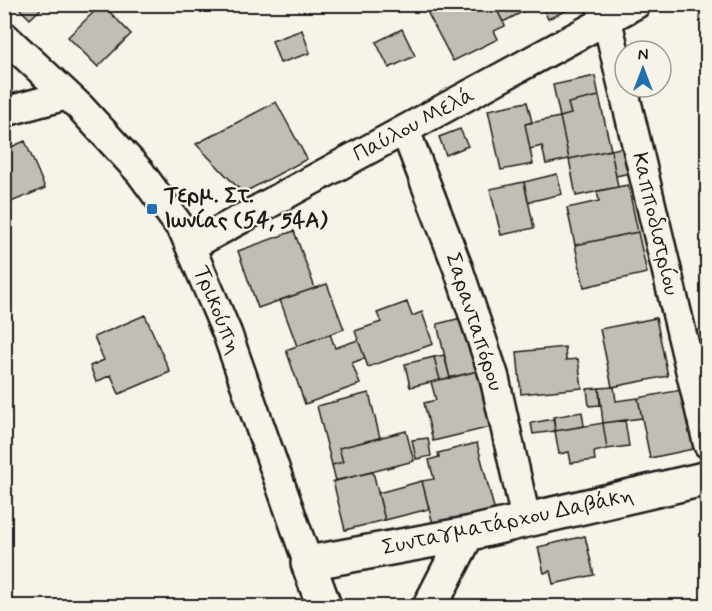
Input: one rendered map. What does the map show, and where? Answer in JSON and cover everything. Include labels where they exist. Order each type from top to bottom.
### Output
[{"type":"street","name":"Παύλου Μελά","points":[[191,246],[405,130],[604,12],[636,4]]},
{"type":"street","name":"Καπποδιστρίου","points":[[604,12],[708,444]]},
{"type":"street","name":"Τρικούπη","points":[[4,36],[67,95],[140,172],[184,232],[228,333],[324,606]]},
{"type":"street","points":[[4,112],[67,95]]},
{"type":"street","name":"Σαρανταπόρου","points":[[405,130],[458,268],[494,376],[526,520]]},
{"type":"street","name":"Συνταγματάρχου Δαβάκη","points":[[308,563],[467,534],[708,478]]},
{"type":"street","points":[[430,606],[467,534]]},
{"type":"building","points":[[15,4],[46,4],[30,19]]},
{"type":"building","points":[[102,4],[131,34],[98,67],[68,37]]},
{"type":"building","points":[[423,4],[494,4],[505,26],[494,31],[498,39],[453,61]]},
{"type":"building","points":[[499,4],[536,5],[503,22],[495,6]]},
{"type":"building","points":[[541,4],[580,4],[548,19]]},
{"type":"building","points":[[402,29],[415,56],[389,68],[376,42]]},
{"type":"building","points":[[302,30],[310,53],[280,63],[272,41]]},
{"type":"building","points":[[595,76],[599,96],[568,103],[571,114],[560,117],[553,85]]},
{"type":"building","points":[[599,96],[611,150],[569,159],[560,117],[571,114],[568,103]]},
{"type":"building","points":[[276,102],[307,159],[243,193],[196,144]]},
{"type":"building","points":[[527,102],[532,122],[525,124],[533,164],[501,170],[488,110]]},
{"type":"building","points":[[560,117],[569,159],[546,164],[542,146],[530,149],[525,124]]},
{"type":"building","points":[[460,129],[468,146],[446,155],[439,137]]},
{"type":"building","points":[[25,141],[45,188],[4,205],[4,150]]},
{"type":"building","points":[[625,147],[630,173],[616,176],[611,150]]},
{"type":"building","points":[[611,150],[618,187],[576,196],[569,159]]},
{"type":"building","points":[[557,174],[562,194],[528,202],[524,182]]},
{"type":"building","points":[[524,182],[534,228],[501,235],[490,189]]},
{"type":"building","points":[[628,185],[638,232],[575,245],[567,208],[599,201],[597,191]]},
{"type":"building","points":[[294,231],[315,288],[258,308],[238,251]]},
{"type":"building","points":[[638,232],[647,273],[584,287],[575,245]]},
{"type":"building","points":[[327,284],[344,329],[297,346],[280,300]]},
{"type":"building","points":[[407,302],[412,316],[422,312],[433,344],[368,367],[355,331],[381,322],[377,313]]},
{"type":"building","points":[[145,315],[170,372],[119,394],[111,375],[96,382],[90,366],[104,360],[94,337]]},
{"type":"building","points":[[469,316],[482,370],[450,378],[437,324]]},
{"type":"building","points":[[656,318],[668,376],[612,387],[600,329]]},
{"type":"building","points":[[330,334],[335,348],[358,340],[365,358],[352,363],[360,384],[305,404],[286,350]]},
{"type":"building","points":[[565,347],[566,360],[578,359],[582,388],[521,394],[517,352]]},
{"type":"building","points":[[444,355],[450,378],[440,380],[434,357]]},
{"type":"building","points":[[434,357],[440,380],[410,387],[405,364]]},
{"type":"building","points":[[478,371],[491,427],[433,441],[424,403],[436,400],[431,382]]},
{"type":"building","points":[[614,387],[616,401],[638,398],[642,418],[603,423],[599,388]]},
{"type":"building","points":[[599,388],[600,405],[589,406],[587,389]]},
{"type":"building","points":[[686,389],[698,448],[650,458],[638,398]]},
{"type":"building","points":[[369,393],[380,438],[339,448],[343,462],[332,465],[317,406]]},
{"type":"building","points":[[582,412],[584,426],[555,431],[553,417]]},
{"type":"building","points":[[554,419],[555,431],[533,434],[531,423]]},
{"type":"building","points":[[625,420],[629,446],[607,449],[603,423]]},
{"type":"building","points":[[603,423],[607,449],[594,452],[595,460],[571,463],[569,452],[559,454],[555,431]]},
{"type":"building","points":[[406,431],[414,461],[336,481],[332,465],[343,462],[339,448]]},
{"type":"building","points":[[428,438],[431,456],[416,459],[412,440]]},
{"type":"building","points":[[477,443],[495,512],[434,528],[422,481],[434,479],[429,460],[439,457],[438,453]]},
{"type":"building","points":[[373,472],[385,520],[345,530],[333,481]]},
{"type":"building","points":[[422,481],[429,509],[385,520],[378,493]]},
{"type":"building","points":[[585,536],[594,575],[553,584],[550,571],[544,573],[538,547]]},
{"type":"building","points":[[549,600],[551,606],[527,606],[527,604]]},
{"type":"place","name":"Τερμ. Στ. Ιωνίας (54, 54Α)","points":[[152,209]]}]
